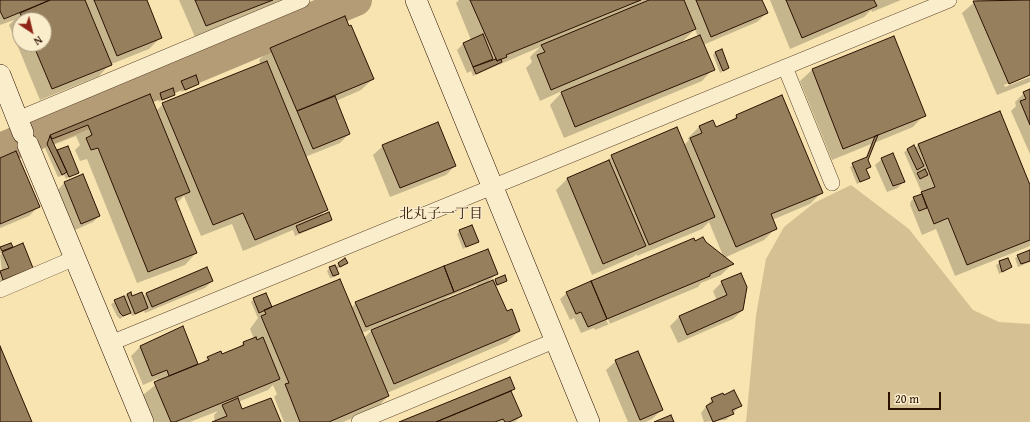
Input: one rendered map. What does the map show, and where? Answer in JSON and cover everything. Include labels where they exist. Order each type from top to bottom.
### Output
[{"type":"street","points":[[23,132],[302,0]]},
{"type":"street","points":[[416,0],[589,422]]},
{"type":"street","points":[[111,343],[949,0]]},
{"type":"street","points":[[785,67],[832,183]]},
{"type":"street","points":[[0,75],[143,422]]},
{"type":"street","points":[[0,290],[75,258]]},
{"type":"street","points":[[359,422],[556,340]]},
{"type":"shaded area","points":[[851,185],[909,229],[973,310],[999,322],[1030,324],[1030,422],[746,422],[756,315],[766,259],[784,227],[814,203]]},
{"type":"building","points":[[0,0],[50,0],[21,12],[12,12],[12,16],[4,19],[0,11]]},
{"type":"building","points":[[50,0],[85,0],[112,65],[52,89],[36,52],[52,52],[52,12],[22,12]]},
{"type":"building","points":[[94,0],[147,0],[162,38],[117,56]]},
{"type":"building","points":[[195,0],[273,0],[206,26]]},
{"type":"building","points":[[470,0],[641,0],[506,55],[507,57],[497,61]]},
{"type":"building","points":[[649,0],[684,0],[696,29],[551,90],[537,55],[545,52],[541,45]]},
{"type":"building","points":[[696,0],[762,0],[768,13],[711,37]]},
{"type":"building","points":[[786,0],[874,0],[877,6],[802,38]]},
{"type":"building","points":[[1030,0],[1030,75],[1009,84],[973,1]]},
{"type":"building","points":[[345,16],[349,26],[351,25],[374,79],[297,111],[270,48]]},
{"type":"building","points":[[483,34],[493,59],[473,67],[463,43]]},
{"type":"building","points":[[700,35],[715,70],[575,127],[561,92]]},
{"type":"building","points":[[894,36],[926,116],[843,149],[812,69]]},
{"type":"building","points":[[722,49],[729,68],[723,71],[715,52]]},
{"type":"building","points":[[496,59],[497,61],[501,59],[502,62],[476,74],[473,67]]},
{"type":"building","points":[[267,61],[328,210],[255,240],[243,213],[213,225],[162,103]]},
{"type":"building","points":[[196,75],[199,84],[185,90],[181,81]]},
{"type":"building","points":[[173,88],[175,95],[162,100],[160,93]]},
{"type":"building","points":[[1030,89],[1030,125],[1020,101],[1026,99],[1023,92]]},
{"type":"building","points":[[150,94],[190,192],[175,198],[197,253],[148,272],[98,148],[91,150],[86,138],[92,135],[88,125],[52,139],[50,135]]},
{"type":"building","points":[[782,95],[823,193],[771,214],[777,229],[736,247],[690,138],[702,133],[699,126],[713,120],[716,127],[737,118],[736,115]]},
{"type":"building","points":[[335,96],[350,134],[313,149],[297,111]]},
{"type":"building","points":[[1000,111],[1030,185],[1030,240],[967,265],[948,218],[934,224],[921,192],[935,187],[918,144]]},
{"type":"building","points":[[438,122],[456,166],[400,188],[382,145]]},
{"type":"building","points":[[677,127],[715,217],[649,245],[611,155]]},
{"type":"building","points":[[878,135],[868,160],[871,167],[866,169],[870,178],[860,182],[852,163],[867,157],[875,136]]},
{"type":"building","points":[[50,136],[67,172],[62,175],[47,144]]},
{"type":"building","points":[[914,145],[924,166],[917,170],[907,149]]},
{"type":"building","points":[[68,146],[79,173],[69,177],[57,150]]},
{"type":"building","points":[[16,151],[40,207],[0,224],[0,158]]},
{"type":"building","points":[[893,153],[905,182],[893,186],[881,158]]},
{"type":"building","points":[[609,160],[646,246],[603,264],[567,178]]},
{"type":"building","points":[[925,169],[928,175],[920,179],[917,173]]},
{"type":"building","points":[[83,174],[100,216],[81,224],[64,182]]},
{"type":"building","points":[[922,194],[927,208],[919,211],[913,197]]},
{"type":"building","points":[[329,212],[332,220],[299,233],[296,226]]},
{"type":"building","points":[[472,225],[479,242],[466,247],[459,230]]},
{"type":"building","points":[[703,237],[706,242],[734,264],[710,274],[710,276],[607,319],[591,281],[694,238],[695,241]]},
{"type":"building","points":[[11,243],[13,247],[2,251],[0,247]]},
{"type":"building","points":[[23,243],[33,268],[3,280],[0,271],[9,268],[2,252]]},
{"type":"building","points":[[488,249],[498,274],[454,292],[444,266]]},
{"type":"building","points":[[1030,250],[1030,261],[1021,264],[1017,255]]},
{"type":"building","points":[[345,258],[348,263],[340,267],[338,263]]},
{"type":"building","points":[[1008,258],[1012,267],[1002,272],[999,261]]},
{"type":"building","points":[[335,265],[339,274],[333,276],[329,267]]},
{"type":"building","points":[[444,266],[454,292],[366,327],[355,302]]},
{"type":"building","points":[[207,267],[213,281],[152,307],[146,293]]},
{"type":"building","points":[[741,273],[747,287],[743,310],[687,335],[679,316],[727,295],[721,281]]},
{"type":"building","points":[[505,275],[507,281],[497,285],[495,279]]},
{"type":"building","points":[[340,279],[389,396],[329,422],[300,422],[285,384],[289,383],[261,316],[266,314],[264,310]]},
{"type":"building","points":[[493,280],[507,311],[512,309],[520,331],[394,384],[371,330]]},
{"type":"building","points":[[591,281],[607,319],[588,327],[581,312],[576,314],[566,292]]},
{"type":"building","points":[[131,292],[132,296],[142,292],[148,308],[135,314],[127,294]]},
{"type":"building","points":[[266,293],[272,307],[259,313],[253,298]]},
{"type":"building","points":[[124,296],[131,313],[123,316],[114,300]]},
{"type":"building","points":[[183,326],[198,364],[169,376],[167,370],[152,376],[140,346]]},
{"type":"building","points":[[256,337],[257,340],[263,337],[280,379],[175,422],[171,422],[154,382],[209,360],[207,357],[221,351],[222,354],[244,345],[243,342]]},
{"type":"building","points":[[0,346],[32,422],[0,422]]},
{"type":"building","points":[[638,351],[663,410],[640,420],[615,360]]},
{"type":"building","points":[[510,377],[515,389],[436,422],[399,422]]},
{"type":"building","points":[[734,390],[742,406],[732,410],[734,414],[713,422],[706,406],[713,402],[711,398],[723,393],[724,395]]},
{"type":"building","points":[[511,391],[522,416],[509,422],[505,422],[503,419],[495,422],[436,422]]},
{"type":"building","points":[[238,398],[242,409],[271,398],[281,422],[212,422],[227,416],[222,405]]},
{"type":"building","points":[[671,415],[674,422],[654,422]]},
{"type":"waterway","points":[[0,149],[356,0]]},
{"type":"district","name":"北丸子一丁目","points":[[441,214]]}]
